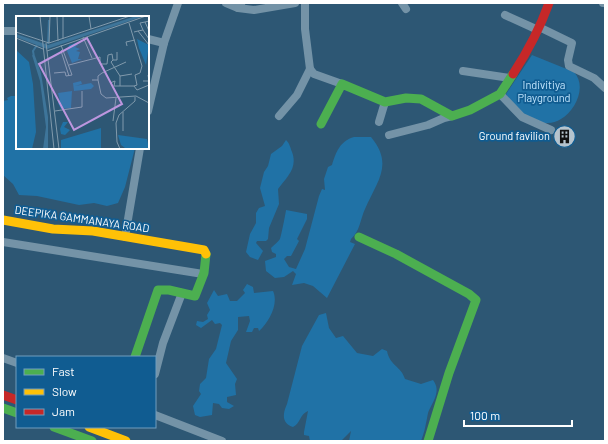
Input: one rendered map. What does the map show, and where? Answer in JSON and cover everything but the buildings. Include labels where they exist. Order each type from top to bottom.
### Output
[{"type":"main road","points":[[321,124],[342,84],[385,102],[406,98],[421,99],[452,116],[470,110],[500,94],[526,54],[549,3]]},
{"type":"main road","name":"DEEPIKA GAMMANAYA ROAD","points":[[3,220],[53,229],[93,231],[204,250],[207,255],[203,274],[195,296],[158,290],[135,356]]},
{"type":"main road","points":[[359,237],[408,260],[458,290],[472,295],[476,300],[449,373],[428,441]]},
{"type":"main road","points":[[3,395],[16,400]]},
{"type":"main road","points":[[3,408],[16,414]]},
{"type":"main road","points":[[57,428],[92,441]]},
{"type":"main road","points":[[92,428],[126,441]]},
{"type":"street","points":[[149,107],[164,43],[178,3]]},
{"type":"street","points":[[226,3],[240,5],[254,10],[295,3]]},
{"type":"street","points":[[305,3],[305,29],[310,69],[314,74],[342,84]]},
{"type":"street","points":[[505,15],[572,43],[568,60],[569,66],[594,78],[605,87]]},
{"type":"street","points":[[3,31],[16,31]]},
{"type":"street","points":[[149,39],[164,43]]},
{"type":"street","points":[[279,116],[297,95],[310,69]]},
{"type":"street","points":[[463,71],[510,78]]},
{"type":"street","points":[[500,94],[522,117],[551,130]]},
{"type":"street","points":[[379,122],[385,102]]},
{"type":"street","points":[[389,135],[428,125],[452,116]]},
{"type":"street","points":[[124,237],[140,149]]},
{"type":"street","points":[[3,242],[203,274]]},
{"type":"street","points":[[156,370],[163,343],[182,293]]},
{"type":"street","points":[[3,358],[16,363]]},
{"type":"street","points":[[156,415],[222,441]]},
{"type":"green space","name":"Indivitiya Playground","points":[[532,55],[574,72],[580,84],[578,97],[571,110],[561,119],[554,122],[546,123],[529,118],[515,107],[506,94]]},
{"type":"green space","points":[[15,96],[16,99],[16,149],[135,149],[125,187],[118,203],[107,206],[94,203],[79,205],[37,196],[19,195],[13,184],[3,175],[3,101],[8,100],[7,98]]},
{"type":"green space","points":[[354,137],[371,137],[378,147],[381,156],[381,173],[358,229],[351,239],[350,242],[355,244],[327,298],[313,286],[304,283],[292,285],[296,274],[293,271],[284,277],[275,278],[266,271],[265,261],[276,257],[276,254],[272,252],[271,248],[280,239],[286,210],[307,214],[307,219],[297,239],[299,241],[291,256],[287,256],[284,259],[289,267],[296,269],[305,249],[319,196],[322,189],[325,190],[324,179],[328,167],[332,165],[337,151],[342,144]]},
{"type":"green space","points":[[286,140],[290,146],[293,158],[293,168],[278,189],[279,204],[269,228],[268,239],[266,241],[257,241],[256,243],[263,251],[258,260],[250,257],[246,252],[250,234],[256,223],[256,213],[259,208],[265,206],[260,188],[271,154],[282,146]]},
{"type":"green space","points":[[247,284],[253,287],[254,293],[273,291],[275,296],[274,307],[266,323],[259,331],[258,328],[254,328],[252,332],[246,332],[250,321],[249,316],[238,317],[238,330],[231,341],[226,363],[237,379],[235,384],[236,395],[227,397],[227,402],[234,406],[229,409],[222,408],[219,404],[213,403],[212,415],[200,417],[195,415],[193,406],[201,394],[199,391],[200,384],[206,378],[209,359],[216,349],[222,325],[220,323],[215,324],[212,320],[201,328],[196,325],[197,321],[203,322],[208,319],[207,315],[210,310],[207,303],[214,290],[218,296],[227,294],[230,301],[237,301],[245,293],[243,290]]},
{"type":"green space","points":[[326,313],[329,328],[336,338],[343,336],[357,353],[373,356],[382,349],[387,351],[388,356],[401,371],[405,379],[421,384],[433,380],[436,384],[437,389],[434,401],[428,413],[421,441],[349,441],[351,431],[341,441],[310,441],[309,436],[304,435],[308,411],[303,414],[295,426],[293,427],[286,423],[284,417],[285,411],[302,346],[319,315]]},
{"type":"traffic: fast","points":[[321,124],[342,84],[385,102],[406,98],[421,99],[452,116],[470,110],[500,94],[513,74]]},
{"type":"traffic: fast","points":[[359,237],[396,254],[469,294],[476,300],[449,373],[428,441]]},
{"type":"traffic: fast","points":[[135,356],[158,290],[169,290],[195,296],[204,273],[206,254]]},
{"type":"traffic: fast","points":[[3,408],[16,413]]},
{"type":"traffic: fast","points":[[57,428],[92,441]]},
{"type":"traffic: slow","points":[[3,220],[53,229],[93,231],[204,250],[206,254]]},
{"type":"traffic: slow","points":[[92,428],[126,441]]},
{"type":"traffic: jam","points":[[513,74],[524,57],[542,21],[549,3]]},
{"type":"traffic: jam","points":[[3,395],[16,400]]},
{"type":"place","name":"Ground favilion","points":[[565,136]]}]
